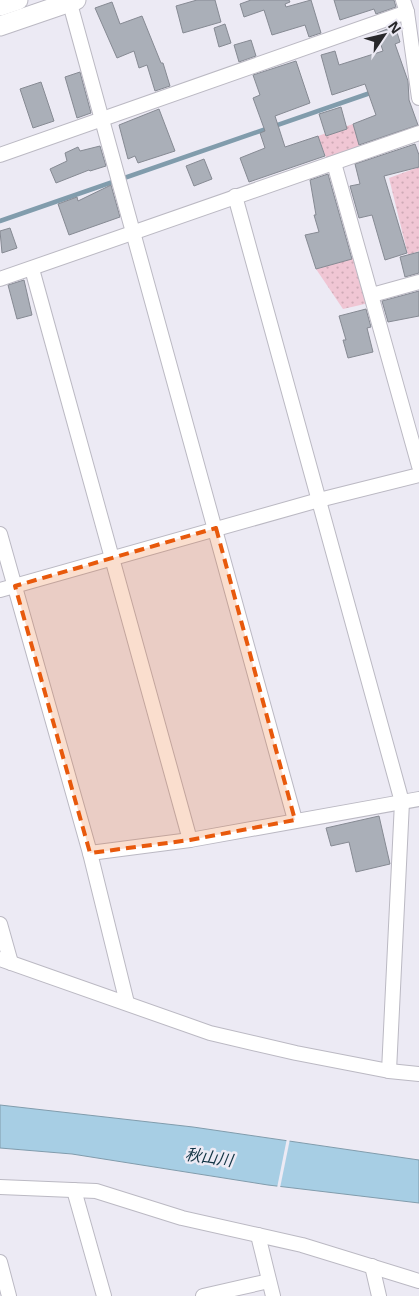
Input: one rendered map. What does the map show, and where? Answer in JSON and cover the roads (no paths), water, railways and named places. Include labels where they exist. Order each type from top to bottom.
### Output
[{"type":"main road","points":[[0,6],[18,0]]},
{"type":"main road","points":[[0,26],[71,1]]},
{"type":"street","points":[[71,1],[101,120],[216,528],[295,820]]},
{"type":"street","points":[[0,155],[101,120],[406,6],[419,98]]},
{"type":"street","points":[[0,279],[419,133]]},
{"type":"street","points":[[334,163],[419,466]]},
{"type":"street","points":[[235,196],[402,802],[389,1071]]},
{"type":"street","points":[[32,269],[190,840]]},
{"type":"street","points":[[372,295],[419,282]]},
{"type":"street","points":[[0,590],[216,528],[419,475]]},
{"type":"street","points":[[0,534],[90,853],[127,1003]]},
{"type":"street","points":[[90,853],[190,840],[419,799]]},
{"type":"street","points":[[0,924],[5,961],[210,1033],[296,1053],[389,1071],[419,1074]]},
{"type":"street","points":[[0,1187],[96,1191],[182,1218],[258,1235],[372,1266],[419,1282]]},
{"type":"street","points":[[74,1190],[104,1296]]},
{"type":"street","points":[[258,1235],[273,1296]]},
{"type":"street","points":[[0,1262],[9,1296]]},
{"type":"street","points":[[372,1266],[379,1296]]},
{"type":"street","points":[[203,1296],[270,1281]]},
{"type":"water","name":"秋山川","points":[[0,1105],[193,1127],[419,1160],[419,1203],[268,1185],[72,1154],[0,1148]]},
{"type":"waterway","points":[[0,221],[373,92]]}]
